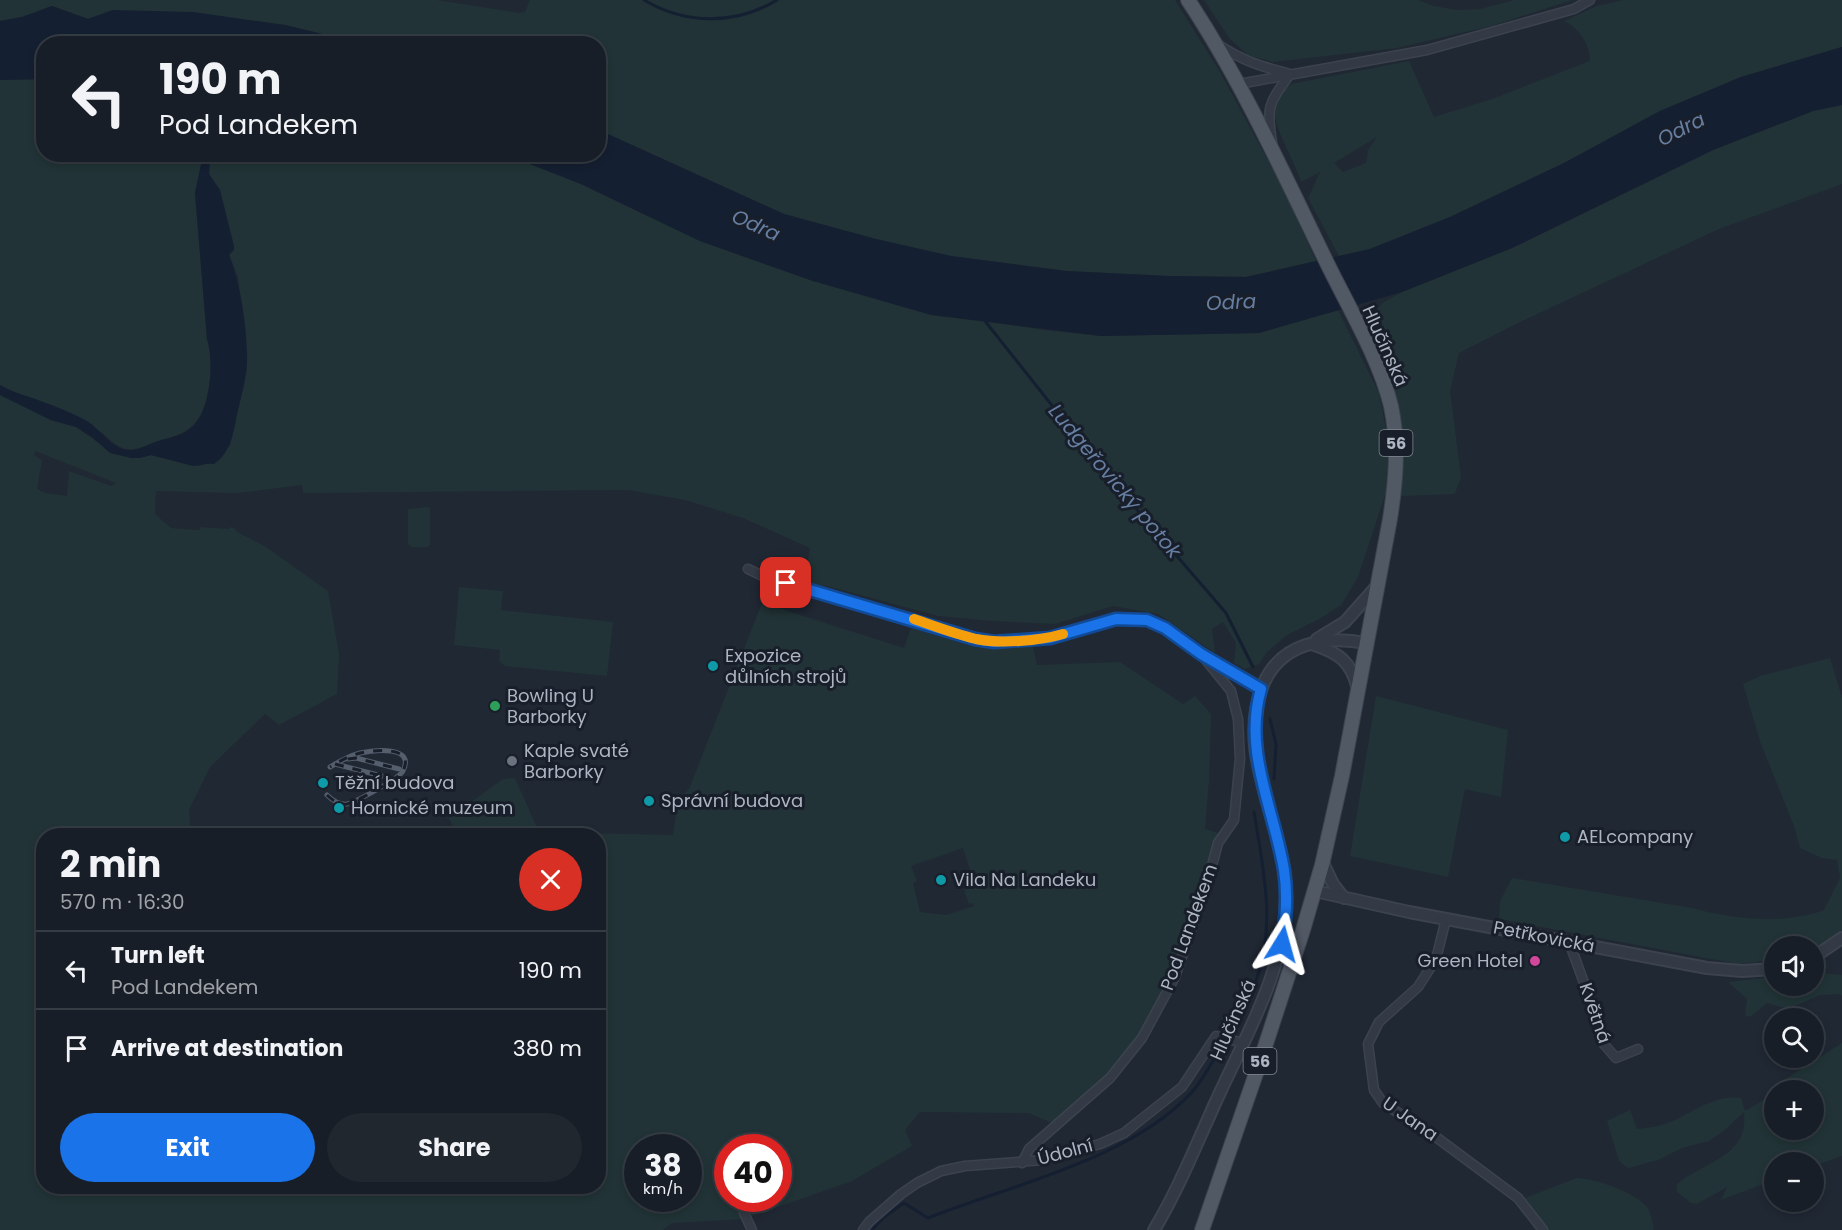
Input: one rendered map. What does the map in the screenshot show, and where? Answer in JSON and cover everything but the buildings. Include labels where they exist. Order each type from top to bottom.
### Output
[{"type":"main road","name":"Hlučínská","points":[[1188,0],[1239,84],[1364,338],[1388,394],[1396,445],[1394,490],[1342,776],[1323,863]]},
{"type":"main road","name":"56","points":[[1202,1230],[1261,1059],[1323,863]]},
{"type":"street","points":[[1239,84],[1438,47],[1574,9],[1590,0]]},
{"type":"street","points":[[1214,41],[1242,59],[1290,74]]},
{"type":"street","points":[[1274,154],[1268,115],[1273,99],[1290,74]]},
{"type":"street","name":"Pod Landekem","points":[[748,569],[769,579],[906,617],[975,639],[994,642],[1050,638],[1116,619],[1147,620],[1165,628],[1201,654],[1261,689]]},
{"type":"street","points":[[1309,643],[1337,628],[1377,585]]},
{"type":"street","name":"Hlučínská","points":[[1154,1230],[1243,1043],[1276,968],[1282,944],[1286,912],[1285,872],[1261,778],[1255,742],[1255,718],[1261,689],[1280,659],[1297,647],[1309,643],[1337,640],[1366,643]]},
{"type":"street","points":[[1309,643],[1329,650],[1345,661],[1353,671],[1358,689]]},
{"type":"street","name":"Pod Landekem","points":[[1022,1162],[1029,1149],[1110,1078],[1142,1038],[1175,977],[1207,884],[1218,843],[1234,820],[1240,759],[1238,719],[1231,691],[1201,654]]},
{"type":"street","points":[[1323,863],[1333,884],[1344,898]]},
{"type":"street","name":"Petřkovická","points":[[1315,891],[1571,943],[1720,969],[1764,970]]},
{"type":"street","name":"U Jana","points":[[1446,919],[1436,959],[1418,987],[1379,1022],[1368,1044],[1374,1090],[1383,1103],[1436,1137],[1518,1198],[1543,1230]]},
{"type":"street","points":[[1824,950],[1842,938]]},
{"type":"street","name":"Květná","points":[[1571,943],[1598,1021],[1602,1042],[1616,1058],[1638,1049]]},
{"type":"street","name":"Údolní","points":[[863,1230],[883,1208],[933,1174],[966,1166],[1043,1160],[1107,1141],[1124,1133],[1182,1087],[1216,1036],[1243,1043]]},
{"type":"street","points":[[744,1213],[752,1230]]},
{"type":"shaded area","points":[[0,0],[437,0],[519,13],[525,12],[530,0],[1175,0],[1220,72],[1285,192],[1316,261],[1246,277],[1067,271],[951,256],[875,239],[784,214],[606,133],[606,36],[330,36],[285,25],[113,10],[88,19],[52,6],[22,17],[0,21]]},
{"type":"shaded area","points":[[1204,0],[1418,0],[1434,6],[1457,10],[1480,9],[1514,0],[1572,0],[1491,26],[1397,48],[1273,62],[1248,55],[1230,39]]},
{"type":"shaded area","points":[[1623,0],[1842,0],[1842,47],[1741,77],[1660,111],[1564,163],[1450,217],[1370,249],[1339,256],[1308,198],[1320,172],[1301,182],[1276,122],[1277,102],[1287,87],[1291,84],[1409,61],[1434,117],[1492,99],[1590,61],[1583,37],[1564,21],[1597,6]],"holes":[[[1377,137],[1368,150],[1366,163],[1343,172],[1334,163]]]},
{"type":"shaded area","points":[[36,79],[36,162],[202,162],[195,193],[210,359],[210,383],[200,417],[190,428],[176,436],[140,448],[122,448],[103,433],[0,385],[0,80]]},
{"type":"shaded area","points":[[1842,105],[1842,184],[1719,229],[1459,353],[1450,391],[1461,477],[1455,494],[1401,496],[1403,446],[1398,403],[1369,317],[1384,302],[1402,292],[1512,248],[1713,150],[1813,111]]},
{"type":"shaded area","points":[[210,162],[525,162],[581,184],[700,241],[813,281],[985,321],[1101,336],[1259,333],[1338,310],[1379,393],[1388,440],[1387,489],[1358,577],[1341,605],[1287,635],[1267,652],[1259,664],[1245,669],[1234,663],[1236,643],[1223,622],[1212,629],[1215,653],[1158,614],[1113,606],[1055,624],[992,621],[938,616],[827,586],[804,583],[810,548],[743,518],[685,500],[628,490],[303,493],[302,485],[238,493],[156,491],[155,514],[171,528],[200,530],[200,527],[229,529],[230,527],[236,529],[266,547],[328,591],[339,654],[337,694],[279,725],[265,714],[210,767],[189,810],[190,828],[36,828],[36,1194],[606,1194],[606,834],[673,835],[678,800],[689,789],[762,603],[904,648],[911,628],[972,646],[1033,647],[1037,665],[1120,662],[1183,704],[1195,696],[1211,714],[1205,829],[1222,834],[1172,977],[1138,1038],[1107,1077],[1054,1124],[1029,1113],[920,1112],[905,1130],[912,1146],[852,1181],[792,1202],[792,1134],[714,1134],[714,1212],[763,1212],[743,1219],[672,1223],[663,1230],[0,1230],[0,395],[50,420],[76,427],[100,444],[145,457],[150,455],[200,466],[230,446],[245,375],[247,355],[238,277],[229,254],[220,190],[209,174]],"holes":[[[35,451],[116,483],[111,486],[69,471],[67,496],[45,493],[37,489],[42,460],[34,455]],[[963,848],[975,886],[964,890],[969,904],[973,903],[974,906],[946,915],[920,912],[913,883],[917,881],[911,866]]]},
{"type":"shaded area","points":[[430,508],[430,545],[411,547],[408,544],[408,509]]},
{"type":"shaded area","points":[[459,587],[503,591],[501,610],[613,622],[607,676],[505,666],[499,661],[500,650],[454,645]]},
{"type":"shaded area","points":[[1830,658],[1842,697],[1842,930],[1836,936],[1824,944],[1824,936],[1764,936],[1764,961],[1738,964],[1499,919],[1500,901],[1512,878],[1758,919],[1793,918],[1824,910],[1840,878],[1837,860],[1822,858],[1800,848],[1794,826],[1761,744],[1743,684],[1760,676]]},
{"type":"shaded area","points":[[1376,696],[1508,730],[1501,797],[1465,789],[1448,877],[1350,856]]},
{"type":"shaded area","points":[[515,778],[537,828],[454,828],[449,818],[503,779]]},
{"type":"shaded area","points":[[1824,973],[1842,975],[1842,996],[1840,994],[1824,995]]},
{"type":"shaded area","points":[[1764,978],[1764,996],[1818,996],[1790,1008],[1767,1003],[1750,1017],[1745,1015],[1747,999],[1728,982]]},
{"type":"shaded area","points":[[1842,1043],[1842,1156],[1824,1162],[1824,1152],[1764,1152],[1764,1184],[1721,1200],[1727,1187],[1697,1204],[1691,1203],[1677,1192],[1676,1185],[1732,1149],[1744,1127],[1744,1112],[1709,1141],[1682,1148],[1658,1160],[1628,1168],[1619,1161],[1607,1121],[1630,1110],[1637,1129],[1655,1127],[1711,1102],[1730,1098],[1741,1098],[1745,1111],[1764,1100],[1764,1140],[1824,1140],[1824,1080],[1784,1080],[1803,1068],[1824,1068],[1824,1054]]},
{"type":"shaded area","points":[[1577,1178],[1594,1181],[1632,1195],[1649,1210],[1653,1230],[1546,1230],[1525,1198]]},
{"type":"water","points":[[52,6],[88,19],[113,10],[193,12],[285,25],[330,36],[36,36],[36,79],[0,80],[0,21],[22,17]]},
{"type":"water","name":"Odra","points":[[1842,47],[1842,105],[1813,111],[1713,150],[1512,248],[1402,292],[1259,333],[1101,336],[931,315],[813,281],[700,241],[581,184],[525,162],[606,162],[606,133],[784,214],[876,239],[951,256],[1066,271],[1246,277],[1370,249],[1450,217],[1564,163],[1660,111],[1741,77]]},
{"type":"water","points":[[202,162],[210,162],[209,174],[220,190],[234,246],[234,250],[229,255],[240,292],[244,317],[247,363],[244,385],[232,436],[228,448],[220,459],[214,464],[193,466],[151,455],[131,458],[110,453],[76,427],[51,420],[0,395],[0,385],[68,412],[92,424],[113,444],[128,450],[178,435],[195,424],[208,395],[210,359],[195,193]]},
{"type":"waterway","points":[[644,0],[677,14],[711,19],[745,14],[777,0]]},
{"type":"waterway","name":"Ludgeřovický potok","points":[[985,321],[1108,476],[1226,613],[1253,667]]},
{"type":"waterway","name":"Ludgeřovický potok","points":[[1270,719],[1276,744],[1274,779]]},
{"type":"waterway","name":"Ludgeřovický potok","points":[[872,1230],[884,1217],[904,1203],[928,1218],[1104,1153],[1167,1115],[1192,1092],[1207,1071],[1248,998],[1263,958],[1266,937],[1266,895],[1254,812]]},
{"type":"railway","points":[[327,795],[341,804],[352,802],[394,779],[403,771],[405,763],[404,757],[399,753],[374,751],[360,753],[330,767]]},
{"type":"railway","points":[[348,759],[356,758],[399,769]]},
{"type":"railway","points":[[335,764],[382,776]]},
{"type":"slow traffic","points":[[914,619],[975,639],[994,642],[1050,638],[1063,634]]},
{"type":"place","name":"Expozice důlních strojů","points":[[713,666]]},
{"type":"place","name":"Bowling U Barborky","points":[[495,706]]},
{"type":"place","name":"Kaple svaté Barborky","points":[[512,761]]},
{"type":"place","name":"Těžní budova","points":[[323,783]]},
{"type":"place","name":"Správní budova","points":[[649,801]]},
{"type":"place","name":"Hornické muzeum","points":[[339,808]]},
{"type":"place","name":"AELcompany","points":[[1565,837]]},
{"type":"place","name":"Vila Na Landeku","points":[[941,880]]},
{"type":"place","name":"Green Hotel","points":[[1535,961]]},
{"type":"route","points":[[786,583],[975,639],[994,642],[1050,638],[1116,619],[1147,620],[1165,628],[1201,654],[1261,689],[1255,718],[1255,742],[1263,785],[1285,872],[1286,912],[1282,944]]}]
